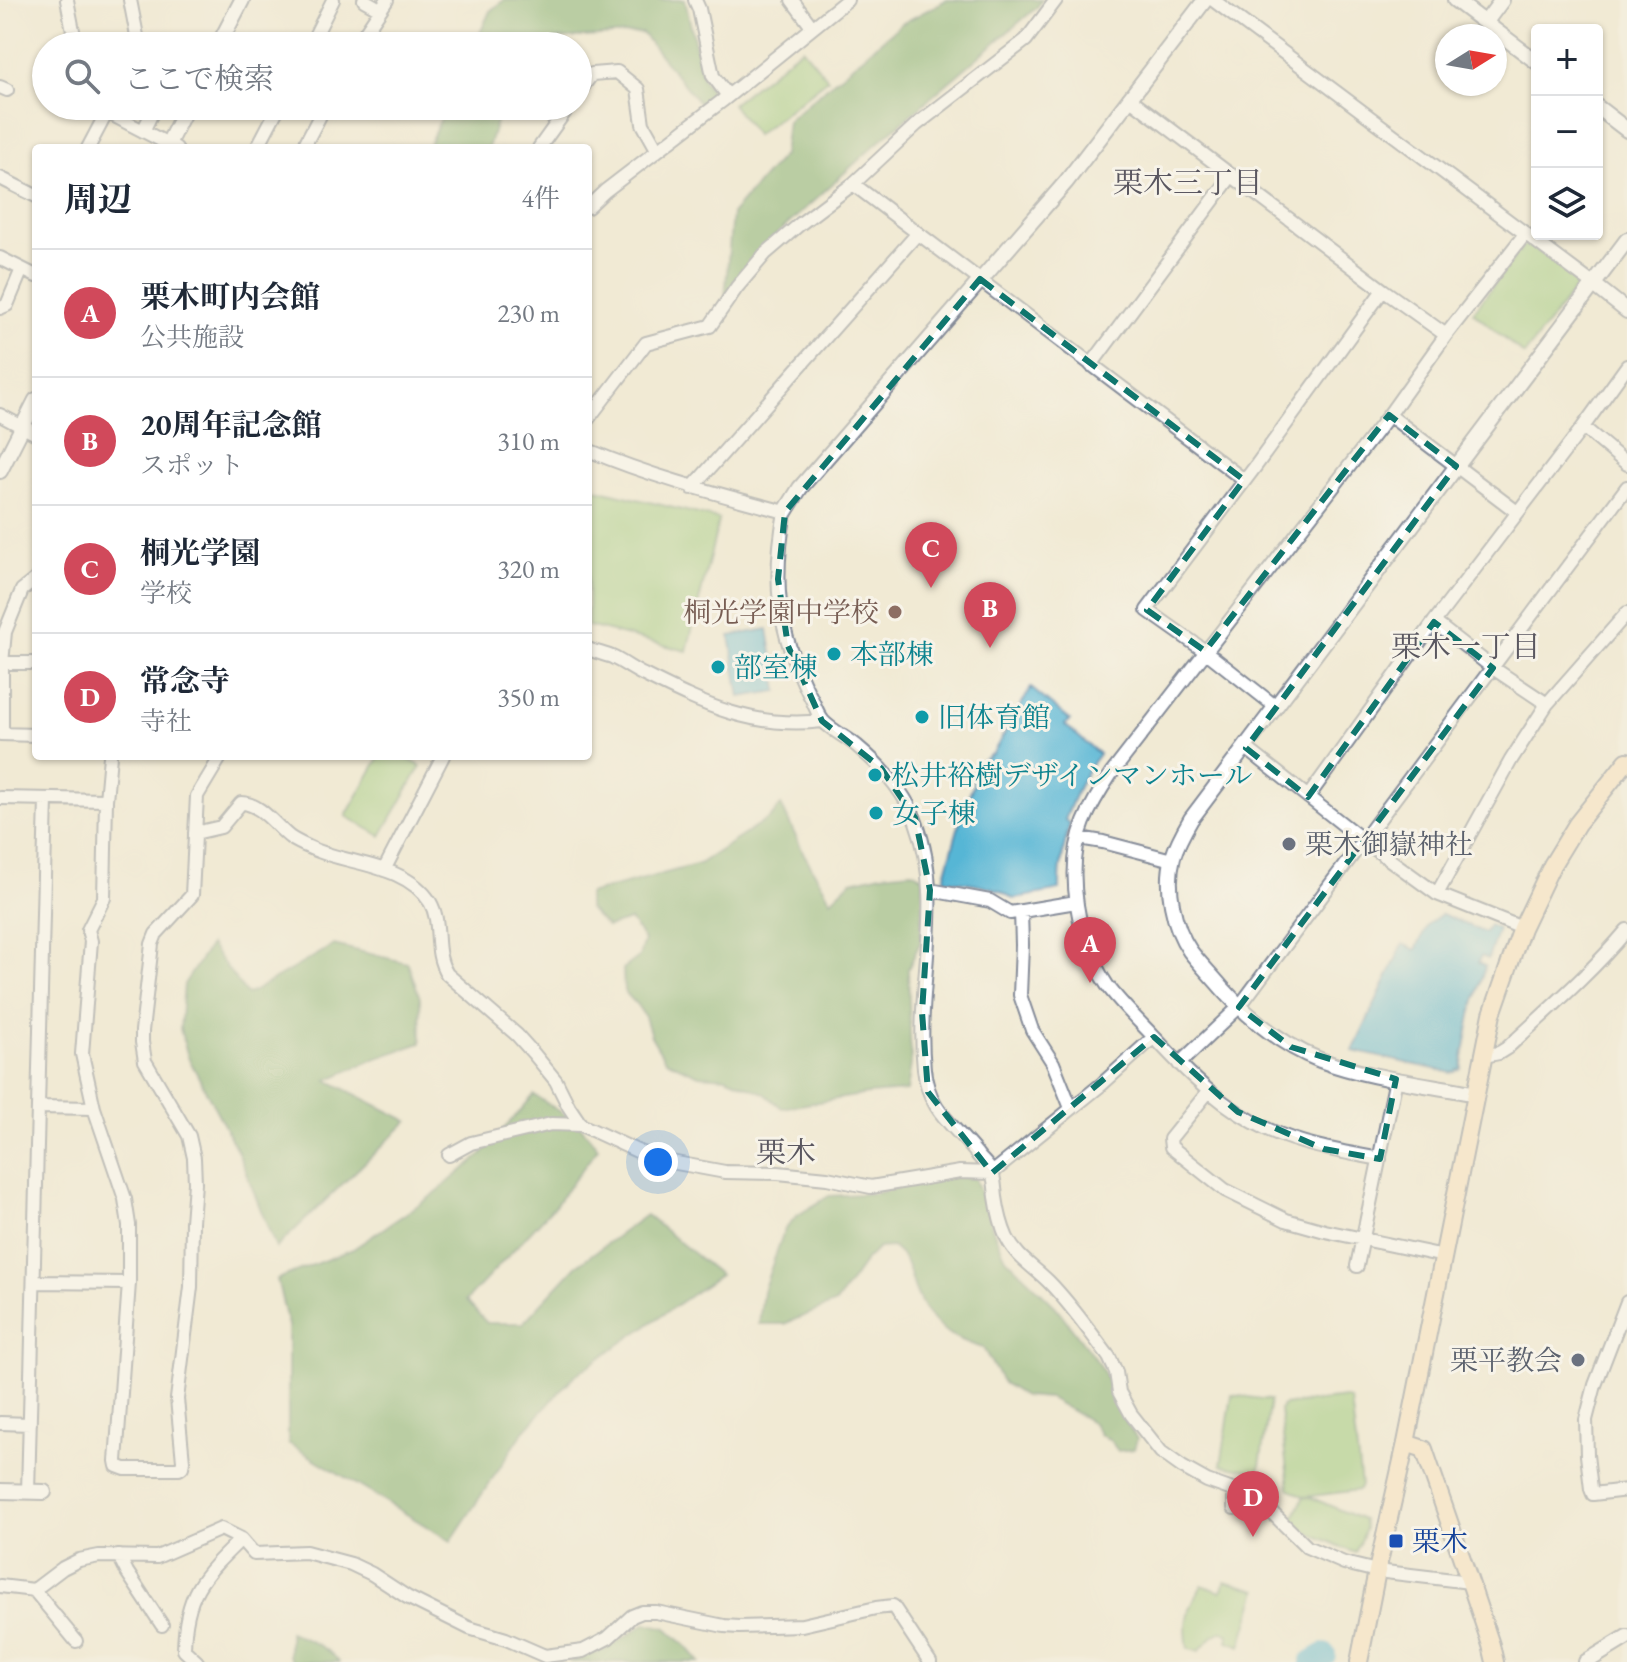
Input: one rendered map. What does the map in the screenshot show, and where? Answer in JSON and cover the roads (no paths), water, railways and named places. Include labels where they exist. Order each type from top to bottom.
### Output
[{"type":"main road","points":[[1359,1662],[1492,1014],[1522,928],[1552,865],[1577,824],[1627,761]]},
{"type":"main road","points":[[1406,1443],[1424,1449],[1495,1662]]},
{"type":"street","points":[[67,0],[73,32]]},
{"type":"street","points":[[130,0],[136,32]]},
{"type":"street","points":[[225,32],[242,0]]},
{"type":"street","points":[[317,32],[333,0]]},
{"type":"street","points":[[364,0],[384,5],[366,32]]},
{"type":"street","points":[[695,0],[713,76],[728,96]]},
{"type":"street","points":[[792,0],[812,27]]},
{"type":"street","points":[[592,203],[847,0]]},
{"type":"street","points":[[592,414],[646,343],[710,326],[765,254],[853,184],[916,125],[1026,40],[1056,0]]},
{"type":"street","points":[[1205,0],[1066,182],[800,488],[785,512],[779,546],[781,616],[797,671],[822,721],[857,746],[898,788],[915,818],[923,842],[930,890],[922,1012],[923,1059],[928,1092],[937,1110],[992,1173],[998,1214],[1018,1256],[1047,1280],[1109,1357],[1116,1372],[1119,1392],[1131,1414],[1161,1452],[1207,1481],[1258,1499],[1307,1547],[1344,1563],[1377,1571],[1470,1582]]},
{"type":"street","points":[[1213,0],[1627,311]]},
{"type":"street","points":[[1455,0],[1531,58]]},
{"type":"street","points":[[1485,23],[1502,0]]},
{"type":"street","points":[[592,74],[617,72],[638,89],[643,124],[657,149]]},
{"type":"street","points":[[1129,98],[1446,335]]},
{"type":"street","points":[[1603,112],[1627,130]]},
{"type":"street","points":[[89,144],[97,120]]},
{"type":"street","points":[[122,120],[165,144]]},
{"type":"street","points":[[143,131],[148,120]]},
{"type":"street","points":[[171,144],[181,120]]},
{"type":"street","points":[[259,144],[272,120]]},
{"type":"street","points":[[305,144],[318,120]]},
{"type":"street","points":[[542,144],[559,120]]},
{"type":"street","points":[[1091,365],[1232,175]]},
{"type":"street","points":[[0,178],[32,194]]},
{"type":"street","points":[[853,184],[1244,480]]},
{"type":"street","points":[[692,488],[918,233]]},
{"type":"street","points":[[1380,1159],[1324,1149],[1269,1130],[1208,1092],[1179,1064],[1108,986],[1087,946],[1076,902],[1079,838],[1096,798],[1111,774],[1525,234]]},
{"type":"street","points":[[1476,1094],[1345,1067],[1291,1047],[1265,1030],[1239,1007],[1190,951],[1171,906],[1172,860],[1191,819],[1627,240]]},
{"type":"street","points":[[0,258],[32,274]]},
{"type":"street","points":[[0,308],[7,305],[22,269]]},
{"type":"street","points":[[1276,707],[1147,610],[1383,290]]},
{"type":"street","points":[[1308,797],[1517,512],[1623,381],[1627,366]]},
{"type":"street","points":[[0,415],[29,430],[0,471]]},
{"type":"street","points":[[1389,415],[1517,512]]},
{"type":"street","points":[[1583,427],[1627,464]]},
{"type":"street","points":[[592,452],[692,488],[785,512]]},
{"type":"street","points":[[1179,1064],[1239,1007],[1627,487]]},
{"type":"street","points":[[32,582],[22,590],[5,632],[1,734],[32,735]]},
{"type":"street","points":[[1437,894],[1511,760],[1547,704],[1627,613]]},
{"type":"street","points":[[1434,622],[1493,668],[1547,704]]},
{"type":"street","points":[[592,650],[734,715],[798,723],[822,721]]},
{"type":"street","points":[[2,663],[32,663]]},
{"type":"street","points":[[1246,748],[1437,894],[1522,928]]},
{"type":"street","points":[[110,760],[104,898],[88,930],[91,941],[82,1054],[94,1108],[125,1199],[129,1225],[129,1283],[117,1466],[125,1469],[179,1469],[183,1461],[177,1399],[191,1287],[194,1158],[189,1136],[145,1061],[142,1042],[152,944],[156,934],[192,895],[197,796],[219,760]]},
{"type":"street","points":[[384,870],[441,760]]},
{"type":"street","points":[[0,798],[106,800]]},
{"type":"street","points":[[0,1491],[36,1492],[30,1424],[46,799]]},
{"type":"street","points":[[195,833],[221,827],[241,803],[247,803],[292,838],[313,849],[384,870],[410,883],[430,903],[436,922],[440,964],[447,974],[517,1035],[534,1054],[556,1081],[581,1125]]},
{"type":"street","points":[[1079,838],[1172,860]]},
{"type":"street","points":[[930,890],[990,901],[1010,913],[1076,902]]},
{"type":"street","points":[[1021,911],[1020,995],[1032,1030],[1053,1063],[1071,1108]]},
{"type":"street","points":[[1484,1056],[1507,1048],[1610,953],[1627,930]]},
{"type":"street","points":[[449,1155],[471,1143],[551,1124],[581,1125],[637,1151],[671,1162],[725,1172],[827,1178],[871,1187],[960,1172],[992,1173],[1102,1084],[1154,1037]]},
{"type":"street","points":[[1357,1266],[1396,1079]]},
{"type":"street","points":[[1208,1092],[1170,1139],[1171,1147],[1225,1190],[1286,1220],[1444,1256]]},
{"type":"street","points":[[38,1107],[94,1108]]},
{"type":"street","points":[[35,1282],[129,1283]]},
{"type":"street","points":[[1627,1302],[1595,1385],[1586,1420],[1593,1494],[1627,1490]]},
{"type":"street","points":[[0,1423],[30,1424]]},
{"type":"street","points":[[1234,1491],[1234,1508]]},
{"type":"street","points":[[34,1590],[63,1568],[90,1556],[157,1557],[221,1529],[241,1539],[254,1554],[306,1552],[351,1564],[469,1628],[506,1639],[545,1656],[583,1651],[608,1638],[632,1616],[642,1612],[739,1627],[802,1625],[893,1606],[930,1662]]},
{"type":"street","points":[[197,1662],[181,1656],[184,1625],[197,1588],[211,1568],[241,1539]]},
{"type":"street","points":[[119,1556],[162,1625]]},
{"type":"street","points":[[0,1586],[34,1590],[76,1641]]},
{"type":"street","points":[[1586,1662],[1627,1637]]},
{"type":"water","points":[[768,629],[778,691],[740,697],[730,636]]},
{"type":"water","points":[[1031,688],[1070,720],[1065,725],[1099,754],[1079,786],[1065,820],[1070,823],[1062,856],[1060,890],[1013,899],[989,887],[944,879],[973,786],[974,766],[993,753]]},
{"type":"water","points":[[1442,914],[1485,933],[1489,925],[1498,929],[1488,959],[1481,956],[1478,963],[1485,966],[1471,1015],[1461,1068],[1452,1073],[1353,1051],[1403,944],[1416,950],[1428,924]]},
{"type":"waterway","points":[[1312,1662],[1324,1655]]},
{"type":"place","name":"桐光学園","points":[[931,588]]},
{"type":"place","name":"桐光学園中学校","points":[[895,612]]},
{"type":"place","name":"20周年記念館","points":[[990,648]]},
{"type":"place","name":"本部棟","points":[[834,654]]},
{"type":"place","name":"部室棟","points":[[718,667]]},
{"type":"place","name":"旧体育館","points":[[922,717]]},
{"type":"place","name":"松井裕樹デザインマンホール","points":[[875,775]]},
{"type":"place","name":"女子棟","points":[[876,813]]},
{"type":"place","name":"栗木御嶽神社","points":[[1289,844]]},
{"type":"place","name":"栗木町内会館","points":[[1090,983]]},
{"type":"place","name":"栗平教会","points":[[1578,1360]]},
{"type":"place","name":"常念寺","points":[[1253,1537]]},
{"type":"place","name":"栗木","points":[[1396,1541]]},
{"type":"district","name":"栗木三丁目","points":[[1188,182]]},
{"type":"district","name":"栗木一丁目","points":[[1466,646]]},
{"type":"district","name":"栗木","points":[[786,1152]]}]
